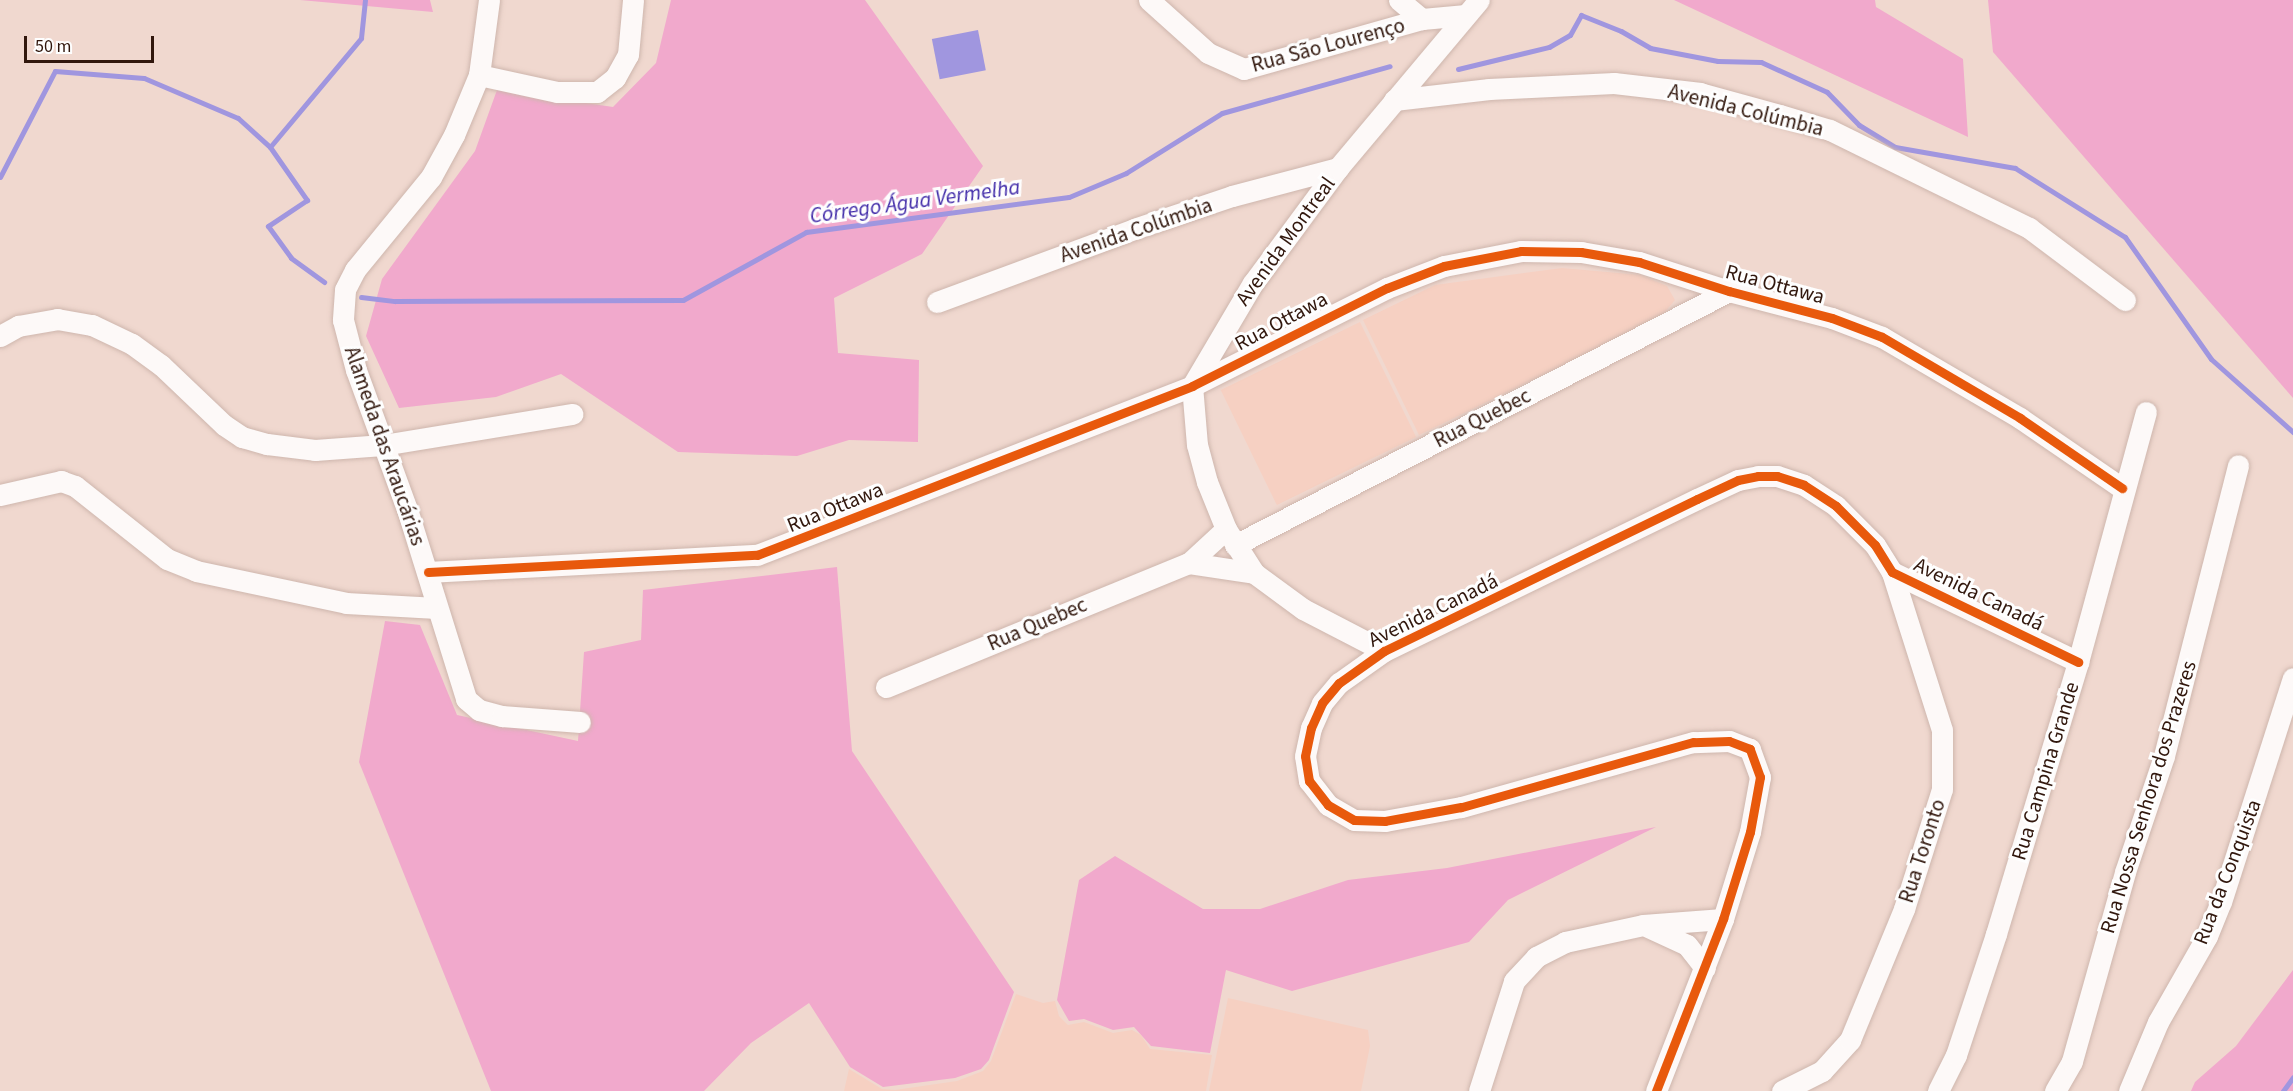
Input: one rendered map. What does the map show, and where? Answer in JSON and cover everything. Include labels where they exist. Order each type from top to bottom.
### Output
[{"type":"street","name":"Alameda das Araucárias","points":[[489,0],[479,75],[431,177],[355,270],[345,290],[344,320],[353,360],[428,572],[457,679],[466,699],[479,710],[502,716],[580,722]]},
{"type":"street","points":[[479,75],[557,92],[597,92],[615,78],[628,55],[633,0]]},
{"type":"street","name":"Rua São Lourenço","points":[[1149,0],[1208,53],[1244,69],[1472,7]]},
{"type":"street","points":[[1399,0],[1422,19]]},
{"type":"street","name":"Avenida Montreal","points":[[1192,386],[1253,283],[1338,168],[1472,7]]},
{"type":"street","name":"Avenida Colúmbia","points":[[1394,100],[1490,89],[1614,83],[1700,93],[1757,108],[1830,130],[1940,182],[2029,228],[2125,300]]},
{"type":"street","name":"Avenida Colúmbia","points":[[938,302],[1167,218],[1338,168]]},
{"type":"street","name":"Rua Ottawa","points":[[428,572],[757,555],[1192,386],[1387,288],[1444,266],[1521,251],[1581,252],[1639,262],[1729,291],[1832,318],[1882,337],[2001,406],[2122,488]]},
{"type":"street","name":"Rua Quebec","points":[[886,687],[1189,563],[1230,537],[1729,291]]},
{"type":"street","points":[[0,336],[18,326],[57,319],[93,325],[132,344],[161,365],[224,425],[242,436],[315,450],[383,445],[572,414]]},
{"type":"street","points":[[1192,386],[1197,445],[1230,537],[1254,573],[1303,609],[1384,651]]},
{"type":"street","name":"Rua Campina Grande","points":[[1938,1091],[1956,1055],[1993,945],[2078,662],[2122,488],[2146,412]]},
{"type":"street","name":"Rua Nossa Senhora dos Prazeres","points":[[2055,1091],[2072,1061],[2125,872],[2164,756],[2238,465]]},
{"type":"street","name":"Avenida Canadá","points":[[1656,1091],[1723,919],[1760,796],[1757,759],[1742,743],[1693,742],[1461,807],[1385,821],[1354,820],[1328,805],[1309,781],[1305,756],[1311,728],[1322,704],[1339,683],[1384,651],[1697,499],[1738,480],[1758,476],[1777,476],[1804,485],[1836,506],[1875,545],[1892,572],[2078,662]]},
{"type":"street","points":[[0,495],[61,481],[75,486],[167,559],[196,571],[346,603],[437,608]]},
{"type":"street","points":[[1189,563],[1254,573]]},
{"type":"street","name":"Rua Toronto","points":[[1782,1091],[1822,1071],[1850,1040],[1904,909],[1942,789],[1942,730],[1892,572]]},
{"type":"street","name":"Rua da Conquista","points":[[2129,1091],[2158,1022],[2207,936],[2221,902],[2293,678]]},
{"type":"street","points":[[1479,1091],[1514,981],[1536,957],[1565,942],[1643,925],[1723,919]]},
{"type":"street","points":[[1643,925],[1687,945],[1705,968]]},
{"type":"shaded area","points":[[300,0],[430,0],[433,12]]},
{"type":"shaded area","points":[[671,0],[865,0],[983,166],[922,254],[834,298],[838,353],[919,360],[918,442],[849,440],[797,456],[678,452],[561,374],[496,397],[399,408],[366,336],[382,279],[475,151],[497,90],[613,107],[656,63]]},
{"type":"shaded area","points":[[1674,0],[1875,0],[1876,7],[1963,59],[1968,137]]},
{"type":"shaded area","points":[[1988,0],[2293,0],[2293,398],[1993,52]]},
{"type":"shaded area","points":[[978,30],[986,70],[940,79],[932,39]]},
{"type":"shaded area","points":[[1562,268],[1641,275],[1667,286],[1675,300],[1660,318],[1419,435],[1363,320],[1435,285]]},
{"type":"shaded area","points":[[1360,322],[1416,437],[1277,505],[1221,390]]},
{"type":"shaded area","points":[[837,567],[852,751],[1014,992],[989,1060],[981,1069],[955,1078],[883,1087],[850,1067],[809,1003],[751,1043],[704,1091],[491,1091],[359,762],[385,621],[420,625],[457,715],[578,741],[584,652],[641,640],[643,590]]},
{"type":"shaded area","points":[[1656,827],[1508,900],[1469,942],[1292,991],[1226,970],[1210,1053],[1151,1046],[1134,1027],[1113,1030],[1084,1019],[1069,1021],[1057,1000],[1079,880],[1115,856],[1203,909],[1260,909],[1348,880],[1447,868]]},
{"type":"shaded area","points":[[2293,970],[2293,1091],[2191,1091],[2195,1082],[2236,1046]]},
{"type":"shaded area","points":[[1016,994],[1043,1003],[1055,1001],[1059,1016],[1068,1025],[1084,1022],[1113,1033],[1132,1030],[1141,1035],[1150,1049],[1212,1055],[1206,1091],[844,1091],[849,1069],[882,1089],[895,1090],[957,1081],[983,1071],[991,1061]]},
{"type":"shaded area","points":[[1228,998],[1368,1030],[1370,1046],[1361,1091],[1209,1091]]},
{"type":"waterway","points":[[270,147],[361,38],[365,0]]},
{"type":"waterway","name":"Córrego Água Vermelha","points":[[1458,69],[1549,47],[1570,35],[1581,15],[1621,31],[1650,48],[1718,61],[1761,62],[1827,92],[1859,125],[1895,147],[2015,168],[2125,237],[2211,359],[2293,432]]},
{"type":"waterway","name":"Córrego Água Vermelha","points":[[361,297],[395,301],[683,300],[806,232],[1069,197],[1126,173],[1222,113],[1390,66]]},
{"type":"waterway","name":"Córrego Água Vermelha","points":[[0,177],[55,71],[144,78],[238,118],[270,147],[307,200],[268,226],[291,258],[324,282]]},
{"type":"waterway","points":[[2283,1091],[2293,1077]]},
{"type":"cycle path","points":[[428,572],[757,555],[1192,386],[1387,288],[1444,266],[1521,251],[1581,252],[1639,262],[1729,291],[1832,318],[1882,337],[2020,418],[2122,488]]},
{"type":"cycle path","points":[[1656,1091],[1723,919],[1750,832],[1760,777],[1750,749],[1729,741],[1693,742],[1461,807],[1385,821],[1354,820],[1328,805],[1309,781],[1305,756],[1311,728],[1322,703],[1339,683],[1384,651],[1697,499],[1738,480],[1758,476],[1777,476],[1804,485],[1836,506],[1875,545],[1892,572],[2078,662]]}]
